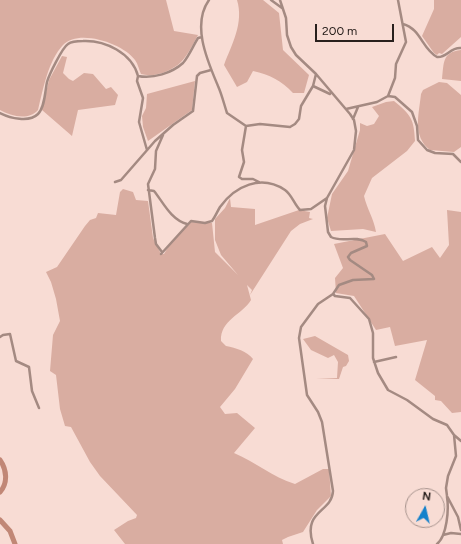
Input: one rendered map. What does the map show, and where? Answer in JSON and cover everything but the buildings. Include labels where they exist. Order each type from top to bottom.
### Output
[{"type":"street","points":[[208,0],[204,10],[202,37],[211,70],[227,113],[246,126],[260,124],[290,127],[299,119],[301,106],[313,86],[316,74]]},
{"type":"street","points":[[271,0],[282,8]]},
{"type":"street","points":[[280,0],[286,18],[287,34],[291,47],[296,55],[316,74],[353,119],[356,131],[354,150],[327,198],[324,214],[329,235],[334,239],[356,238],[366,242],[367,246],[351,253],[348,257],[372,275],[374,279],[345,282],[339,286],[333,294],[318,304],[301,327],[298,335],[307,395],[318,412],[322,422],[333,490],[331,500],[317,512],[311,524],[310,535],[313,544]]},
{"type":"street","points":[[388,96],[395,78],[396,64],[405,44],[398,0]]},
{"type":"street","points":[[403,24],[417,32],[431,52],[437,57],[444,56],[454,48],[461,48]]},
{"type":"street","points":[[138,76],[160,75],[176,68],[184,61],[198,38],[202,37]]},
{"type":"street","points":[[0,113],[20,119],[37,115],[40,110],[48,80],[66,46],[71,42],[98,41],[127,56],[133,62],[138,76],[137,81],[144,98],[139,122],[147,150]]},
{"type":"street","points":[[115,182],[122,180],[147,150],[173,125],[193,111],[197,76],[200,73],[211,70]]},
{"type":"street","points":[[313,86],[333,95]]},
{"type":"street","points":[[345,109],[377,102],[388,96],[395,97],[412,112],[417,126],[418,140],[427,150],[435,153],[453,154],[461,162]]},
{"type":"street","points":[[353,119],[358,107]]},
{"type":"street","points":[[246,126],[242,150],[244,162],[240,178],[256,180],[286,190],[300,210],[312,209],[327,198]]},
{"type":"street","points":[[163,135],[156,152],[155,169],[148,181],[156,244],[162,253],[187,224],[193,220],[205,223],[212,221],[219,208],[236,190],[243,186],[259,182]]},
{"type":"street","points":[[148,190],[154,191],[159,200],[176,219],[187,224]]},
{"type":"street","points":[[333,294],[335,296],[350,298],[369,319],[373,333],[374,362],[388,390],[407,400],[434,419],[447,425],[454,435],[461,441]]},
{"type":"street","points":[[0,337],[10,334],[16,361],[29,368],[32,391],[39,408]]},
{"type":"street","points":[[374,362],[396,356]]},
{"type":"street","points":[[439,544],[443,535],[448,514],[446,482],[456,456],[454,435]]},
{"type":"street","points":[[447,496],[458,517],[461,530]]},
{"type":"street","points":[[443,535],[451,533],[461,534]]},
{"type":"shaded area","points":[[0,0],[166,0],[174,31],[198,35],[181,62],[168,71],[151,75],[141,74],[136,62],[129,54],[112,44],[90,38],[70,40],[63,45],[53,59],[44,85],[38,110],[29,115],[14,116],[0,110]]},
{"type":"shaded area","points":[[237,0],[263,0],[279,13],[283,50],[309,75],[304,93],[293,93],[275,79],[265,74],[253,71],[247,82],[237,87],[224,65],[238,25],[239,9]]},
{"type":"shaded area","points":[[434,0],[461,0],[461,37],[442,54],[439,53],[437,55],[422,36],[434,9]]},
{"type":"shaded area","points":[[461,50],[461,81],[442,79],[445,59],[450,53]]},
{"type":"shaded area","points":[[62,56],[67,57],[63,73],[69,79],[73,81],[84,73],[93,74],[106,89],[111,87],[118,95],[115,105],[78,110],[72,136],[42,110],[49,80]]},
{"type":"shaded area","points":[[195,81],[192,110],[148,141],[143,127],[142,116],[146,108],[147,94]]},
{"type":"shaded area","points":[[439,82],[447,83],[461,95],[461,147],[454,152],[430,150],[424,144],[419,131],[418,117],[421,94],[423,90]]},
{"type":"shaded area","points":[[394,101],[408,114],[414,127],[415,141],[407,151],[372,178],[364,196],[376,232],[363,229],[331,231],[327,218],[332,194],[348,171],[360,130],[360,123],[367,126],[374,124],[379,116],[372,107]]},
{"type":"shaded area","points":[[123,189],[133,192],[136,200],[148,201],[153,238],[161,254],[164,254],[170,244],[191,222],[212,223],[215,252],[238,275],[221,255],[215,240],[215,219],[225,208],[230,198],[231,207],[255,209],[255,225],[299,210],[310,212],[309,218],[313,219],[300,224],[291,231],[250,295],[252,290],[247,285],[251,300],[224,328],[221,341],[226,346],[244,352],[253,359],[235,389],[220,407],[225,414],[237,413],[255,428],[234,453],[295,484],[323,469],[329,469],[331,496],[317,510],[303,532],[282,540],[283,544],[125,544],[114,530],[136,518],[137,515],[100,476],[90,462],[71,427],[65,426],[60,409],[56,375],[50,371],[53,335],[60,321],[56,299],[51,282],[46,272],[57,267],[85,226],[90,220],[96,218],[98,213],[116,215],[120,192]]},
{"type":"shaded area","points":[[447,210],[461,212],[461,412],[452,413],[441,401],[435,400],[435,396],[415,380],[427,340],[395,346],[390,327],[376,330],[354,296],[336,293],[335,278],[343,268],[334,244],[385,234],[403,261],[432,247],[440,258],[449,245]]},
{"type":"shaded area","points":[[315,336],[348,355],[349,361],[346,366],[343,367],[339,379],[316,379],[337,378],[338,362],[334,355],[328,358],[311,350],[303,339]]},
{"type":"waterway","points":[[0,460],[6,476],[3,488],[0,492]]},
{"type":"waterway","points":[[0,520],[10,531],[15,544]]}]
